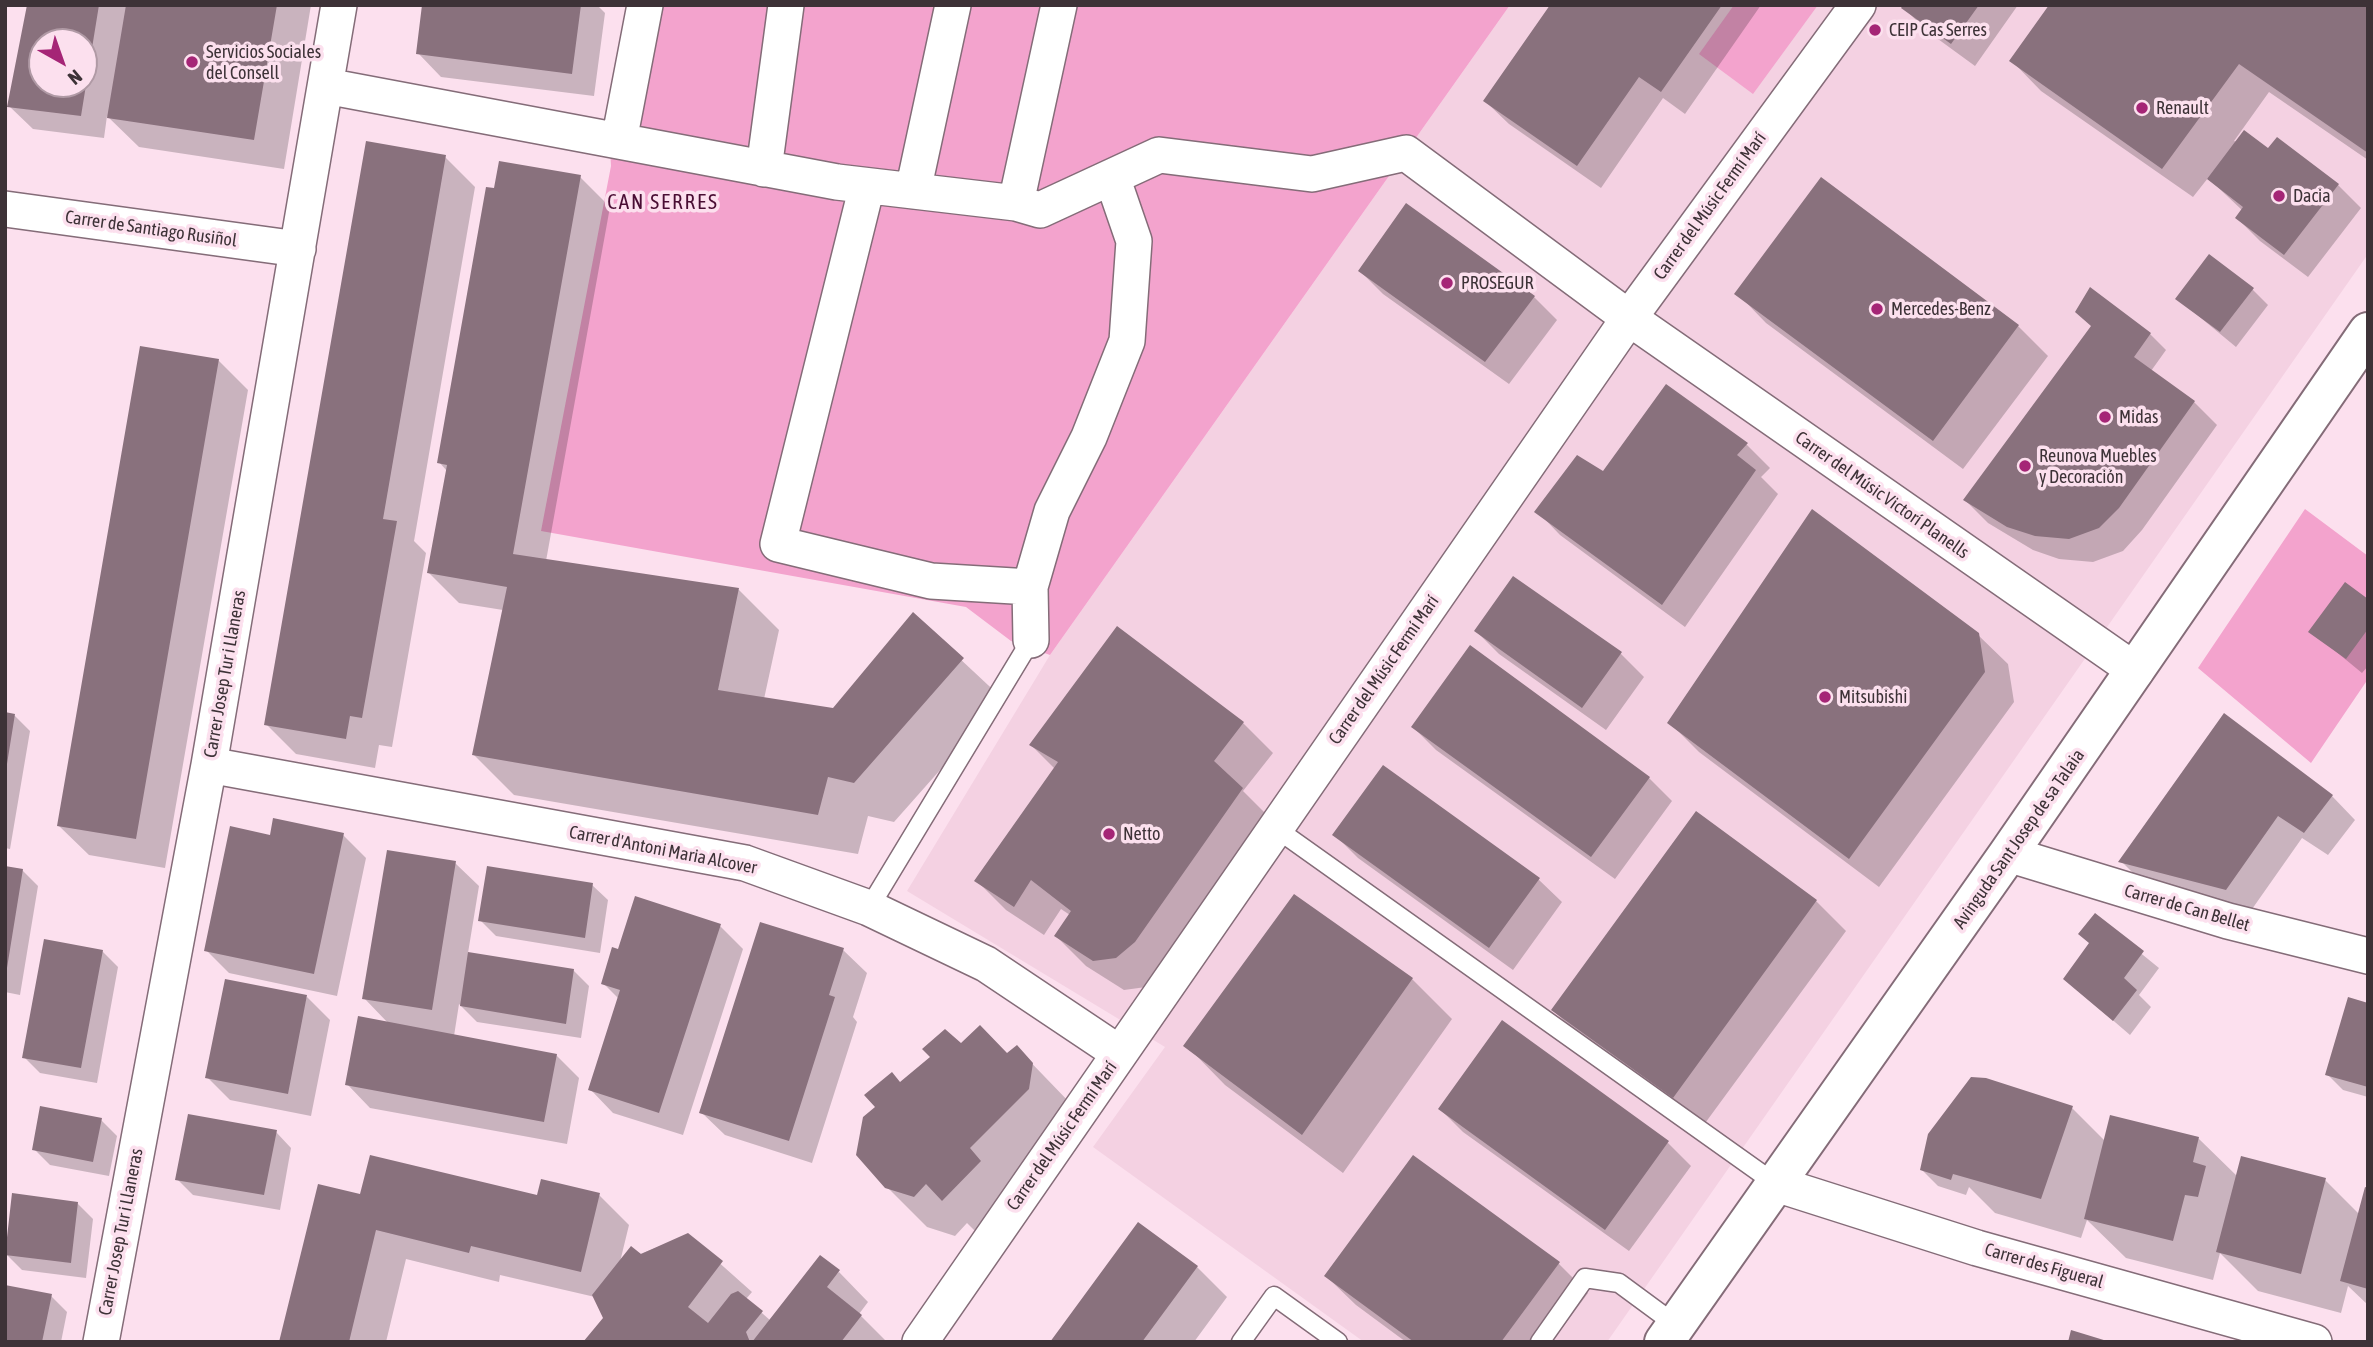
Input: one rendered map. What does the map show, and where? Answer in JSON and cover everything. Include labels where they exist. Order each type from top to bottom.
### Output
[{"type":"main road","name":"Avinguda Sant Josep de sa Talaia","points":[[1670,1333],[2361,354]]},
{"type":"street","name":"Carrer Josep Tur i Llaneras","points":[[101,1342],[209,765],[340,5]]},
{"type":"street","points":[[619,141],[645,5]]},
{"type":"street","points":[[764,169],[786,5]]},
{"type":"street","points":[[913,191],[953,5]]},
{"type":"street","points":[[1016,203],[1059,5]]},
{"type":"street","name":"Carrer del Músic Fermí Marí","points":[[920,1342],[1274,827],[1629,318],[1858,5]]},
{"type":"street","name":"Carrer del Músic Victorí Planells","points":[[326,86],[764,169],[867,186],[1016,203],[1040,210],[1159,155],[1312,174],[1406,153],[1629,318],[2136,671]]},
{"type":"street","points":[[1031,640],[1030,587],[1052,511],[1089,437],[1126,341],[1134,240],[1112,177]]},
{"type":"street","points":[[867,186],[778,544],[930,581],[1030,587]]},
{"type":"street","name":"Carrer de Santiago Rusiñol","points":[[5,209],[298,249]]},
{"type":"street","name":"Carrer d'Antoni Maria Alcover","points":[[209,765],[745,863],[869,908],[986,964],[1119,1053]]},
{"type":"street","name":"Carrer de Can Bellet","points":[[2008,855],[2228,921],[2368,956]]},
{"type":"street","name":"Carrer des Figueral","points":[[1776,1184],[1977,1248],[2314,1342]]},
{"type":"lane","points":[[869,908],[1031,640]]},
{"type":"lane","points":[[1274,827],[1776,1184]]},
{"type":"lane","points":[[1540,1342],[1585,1278],[1619,1283],[1670,1333]]},
{"type":"lane","points":[[1241,1342],[1274,1296],[1338,1342]]},
{"type":"shaded area","points":[[627,5],[1510,5],[1050,655],[1011,641],[966,607],[541,531],[611,166],[608,110]]},
{"type":"shaded area","points":[[1510,5],[2368,5],[2368,254],[1607,1342],[1364,1342],[1093,1147],[1165,1047],[907,891],[1050,655]]},
{"type":"shaded area","points":[[1734,5],[1818,5],[1753,94],[1699,54]]},
{"type":"shaded area","points":[[2305,509],[2368,556],[2368,679],[2311,763],[2198,668]]},
{"type":"building","points":[[27,5],[99,5],[95,28],[28,28],[28,98],[84,98],[81,116],[7,107]]},
{"type":"building","name":"Servicios Sociales del Consell","points":[[126,5],[277,5],[254,140],[107,118]]},
{"type":"building","points":[[422,5],[581,5],[572,74],[416,54]]},
{"type":"building","points":[[1550,5],[1722,5],[1661,92],[1639,77],[1577,166],[1483,101]]},
{"type":"building","points":[[1903,5],[1979,5],[1951,44],[1901,8]]},
{"type":"building","name":"Renault","points":[[2049,5],[2368,5],[2368,153],[2239,64],[2162,169],[2009,61]]},
{"type":"building","name":"Dacia","points":[[2244,130],[2268,148],[2277,137],[2339,184],[2284,255],[2235,218],[2243,207],[2207,179]]},
{"type":"building","points":[[366,141],[446,155],[383,519],[397,521],[362,718],[350,716],[346,739],[264,725]]},
{"type":"building","points":[[499,161],[581,175],[513,554],[739,588],[718,690],[833,708],[913,612],[964,658],[854,783],[828,777],[818,815],[472,755],[507,587],[427,573],[447,465],[437,463],[486,187],[494,188]]},
{"type":"building","name":"Mercedes-Benz","points":[[1821,177],[2019,325],[1933,441],[1734,294]]},
{"type":"building","name":"PROSEGUR","points":[[1406,203],[1535,296],[1485,362],[1358,271]]},
{"type":"building","points":[[2209,254],[2254,288],[2220,332],[2175,299]]},
{"type":"building","points":[[2090,287],[2151,333],[2134,357],[2195,401],[2119,508],[2099,528],[2069,539],[2035,536],[2007,527],[1963,500],[2091,326],[2075,312]]},
{"type":"building","points":[[140,346],[219,359],[136,839],[57,826]]},
{"type":"building","points":[[1666,384],[1748,443],[1737,455],[1756,470],[1662,605],[1534,512],[1577,455],[1603,471]]},
{"type":"building","name":"Mitsubishi","points":[[1812,509],[1979,633],[1985,672],[1849,859],[1667,723]]},
{"type":"building","points":[[1513,576],[1622,652],[1582,708],[1474,631]]},
{"type":"building","points":[[2345,582],[2368,599],[2368,629],[2346,659],[2308,632]]},
{"type":"building","name":"Netto","points":[[1117,626],[1244,722],[1214,761],[1243,788],[1135,942],[1116,958],[1093,961],[1054,936],[1071,911],[1031,880],[1014,907],[974,881],[1058,762],[1029,745]]},
{"type":"building","points":[[1470,645],[1650,777],[1591,857],[1411,727]]},
{"type":"building","points":[[5,712],[15,714],[7,764],[5,764]]},
{"type":"building","points":[[2224,713],[2333,795],[2304,833],[2278,816],[2226,890],[2118,862]]},
{"type":"building","points":[[1383,765],[1540,878],[1489,948],[1332,835]]},
{"type":"building","points":[[1696,811],[1817,900],[1673,1098],[1551,1010]]},
{"type":"building","points":[[273,818],[344,833],[314,974],[204,951],[230,826],[270,835]]},
{"type":"building","points":[[387,850],[456,861],[432,1010],[362,999]]},
{"type":"building","points":[[5,866],[23,869],[7,968],[5,968]]},
{"type":"building","points":[[487,866],[593,883],[585,938],[478,921]]},
{"type":"building","points":[[1294,894],[1413,978],[1302,1135],[1183,1046]]},
{"type":"building","points":[[635,896],[721,924],[659,1113],[588,1090],[620,990],[601,984],[612,947],[618,949]]},
{"type":"building","points":[[2095,913],[2144,951],[2124,978],[2137,990],[2113,1021],[2063,979],[2089,943],[2078,934]]},
{"type":"building","points":[[760,922],[844,948],[829,995],[835,997],[789,1141],[699,1113]]},
{"type":"building","points":[[44,939],[103,950],[81,1068],[22,1058]]},
{"type":"building","points":[[468,952],[574,969],[566,1024],[460,1006]]},
{"type":"building","points":[[225,979],[307,995],[288,1094],[205,1078]]},
{"type":"building","points":[[2348,997],[2368,1003],[2368,1087],[2325,1075]]},
{"type":"building","points":[[358,1016],[557,1054],[544,1122],[345,1085]]},
{"type":"building","points":[[1502,1020],[1669,1141],[1605,1230],[1438,1109]]},
{"type":"building","points":[[980,1025],[1007,1053],[1017,1045],[1033,1063],[1029,1089],[970,1148],[981,1161],[942,1201],[926,1184],[914,1197],[885,1188],[856,1155],[863,1117],[875,1107],[864,1095],[892,1072],[900,1082],[930,1057],[922,1049],[945,1029],[961,1043]]},
{"type":"building","points":[[1971,1077],[1986,1078],[2073,1106],[2041,1199],[1953,1174],[1951,1180],[1920,1170],[1928,1134]]},
{"type":"building","points":[[40,1106],[102,1118],[93,1162],[32,1150]]},
{"type":"building","points":[[188,1114],[277,1130],[264,1195],[175,1180]]},
{"type":"building","points":[[2110,1115],[2199,1137],[2193,1162],[2206,1166],[2198,1197],[2185,1195],[2173,1241],[2084,1219]]},
{"type":"building","points":[[370,1155],[537,1195],[541,1179],[600,1193],[581,1272],[471,1246],[469,1253],[376,1230],[349,1342],[279,1342],[318,1184],[360,1194]]},
{"type":"building","points":[[1413,1155],[1560,1262],[1501,1342],[1414,1342],[1324,1276]]},
{"type":"building","points":[[2241,1156],[2326,1178],[2301,1274],[2216,1252]]},
{"type":"building","points":[[2365,1187],[2368,1188],[2368,1289],[2340,1281]]},
{"type":"building","points":[[12,1193],[78,1202],[71,1263],[5,1255]]},
{"type":"building","points":[[1138,1222],[1198,1266],[1142,1342],[1050,1342]]},
{"type":"building","points":[[688,1233],[723,1261],[688,1307],[708,1323],[731,1294],[738,1291],[763,1311],[746,1332],[750,1342],[583,1342],[603,1318],[592,1295],[631,1246],[641,1254]]},
{"type":"building","points":[[820,1255],[840,1270],[827,1287],[862,1315],[841,1342],[752,1342]]},
{"type":"building","points":[[5,1285],[52,1294],[42,1342],[5,1342]]},
{"type":"building","points":[[2071,1330],[2107,1341],[2107,1342],[2068,1342]]},
{"type":"place","name":"CEIP Cas Serres","points":[[1875,30]]},
{"type":"place","name":"Servicios Sociales del Consell","points":[[192,62]]},
{"type":"place","name":"Renault","points":[[2142,108]]},
{"type":"place","name":"Dacia","points":[[2279,196]]},
{"type":"place","name":"PROSEGUR","points":[[1447,283]]},
{"type":"place","name":"Mercedes-Benz","points":[[1877,309]]},
{"type":"place","name":"Midas","points":[[2105,417]]},
{"type":"place","name":"Reunova Muebles y Decoración","points":[[2025,466]]},
{"type":"place","name":"Mitsubishi","points":[[1825,697]]},
{"type":"place","name":"Netto","points":[[1109,834]]},
{"type":"district","name":"CAN SERRES","points":[[663,202]]}]
